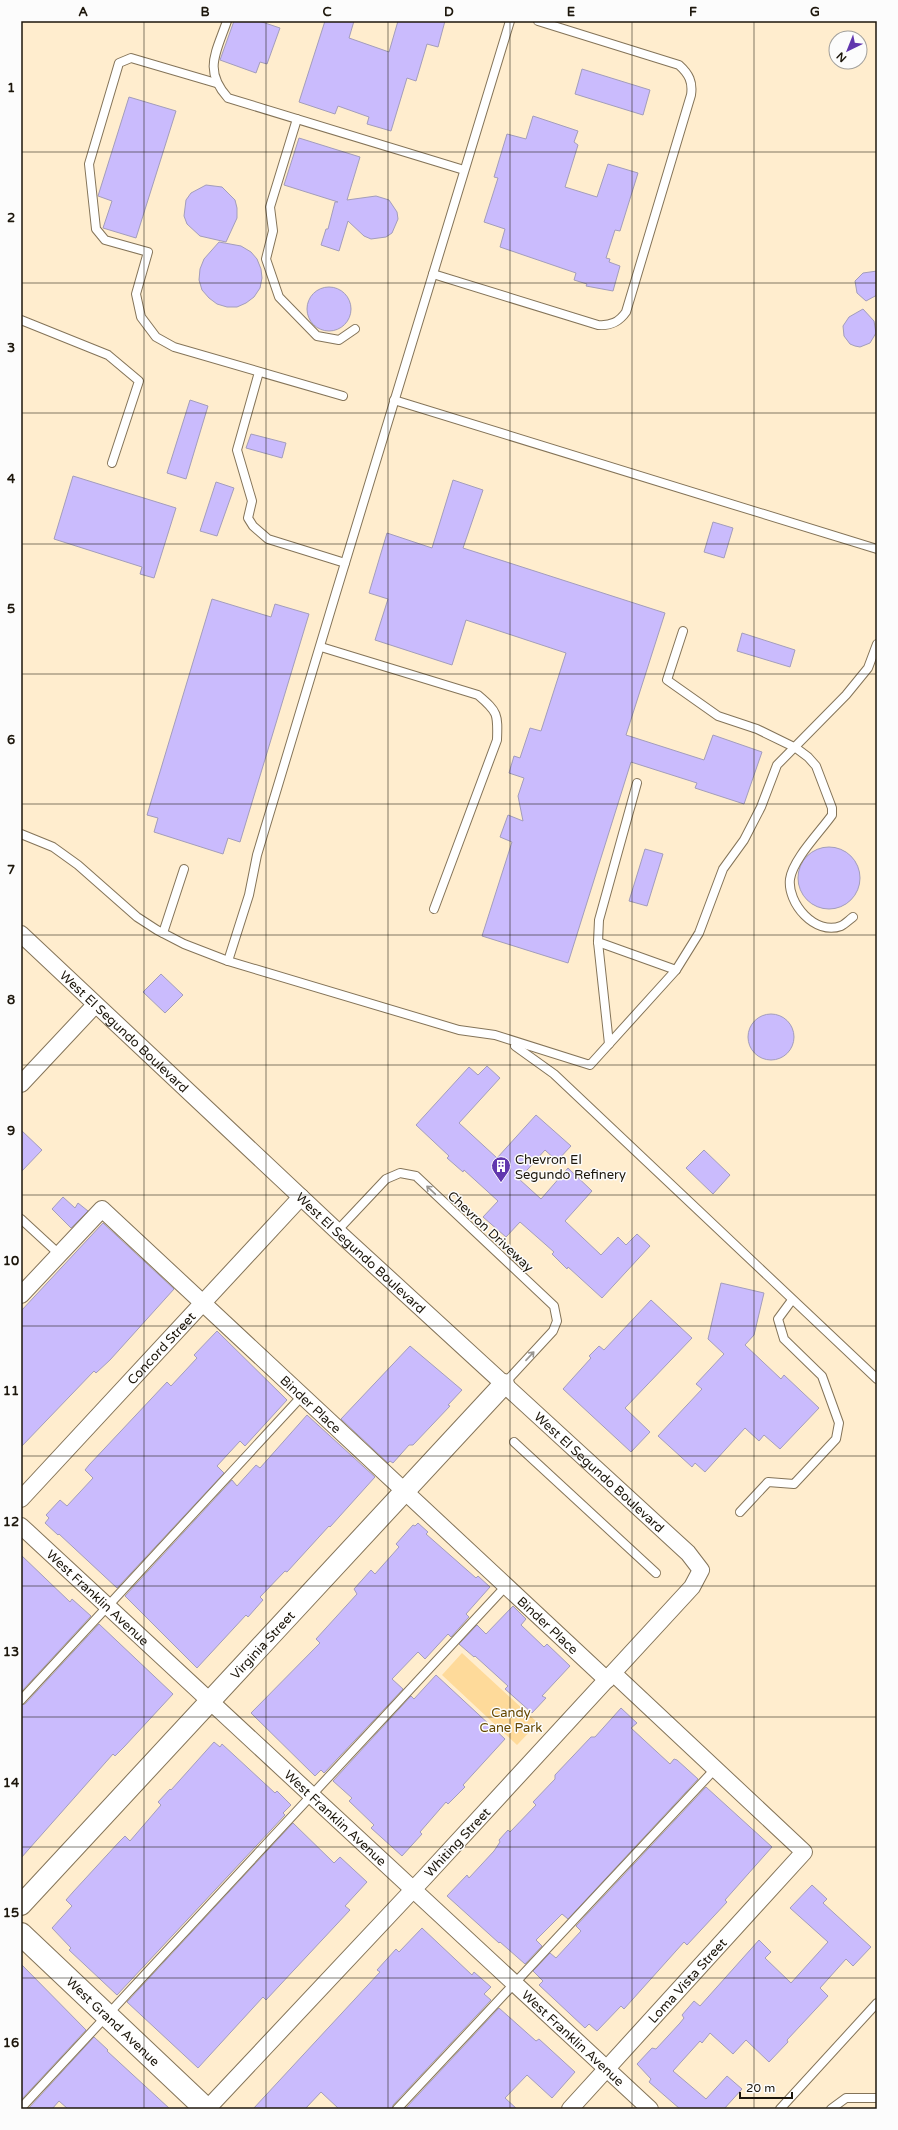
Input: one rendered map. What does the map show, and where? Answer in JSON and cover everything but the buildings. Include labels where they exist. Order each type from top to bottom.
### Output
[{"type":"main road","name":"West Grand Avenue","points":[[21,1934],[207,2109]]},
{"type":"street","name":"West El Segundo Boulevard","points":[[21,934],[337,1231],[688,1553],[701,1570]]},
{"type":"street","points":[[21,1084],[95,1005]]},
{"type":"street","name":"Concord Street","points":[[21,1499],[301,1197]]},
{"type":"street","name":"Binder Place","points":[[21,1295],[102,1209],[506,1586],[715,1769],[804,1852]]},
{"type":"street","name":"Virginia Street","points":[[21,1905],[504,1384]]},
{"type":"street","name":"West Franklin Avenue","points":[[21,1526],[650,2109]]},
{"type":"street","name":"Whiting Street","points":[[207,2109],[413,1890],[692,1587],[701,1570]]},
{"type":"street","name":"Loma Vista Street","points":[[570,2109],[804,1852]]},
{"type":"lane","points":[[227,21],[212,64],[216,83],[228,98],[464,170]]},
{"type":"lane","points":[[228,961],[249,895],[257,855],[294,730],[321,647],[394,400],[510,21]]},
{"type":"lane","points":[[433,274],[598,325],[606,326],[614,323],[621,319],[626,312],[691,95],[692,86],[690,78],[686,71],[679,65],[538,21]]},
{"type":"lane","points":[[216,83],[131,58],[119,64],[89,164],[96,229],[105,240],[148,252],[136,294],[141,317],[156,337],[174,347],[343,396]]},
{"type":"lane","points":[[297,119],[270,207],[273,231],[266,259],[279,297],[317,336],[339,340],[355,329]]},
{"type":"lane","points":[[21,320],[108,356],[139,381],[112,463]]},
{"type":"lane","points":[[259,372],[237,450],[252,501],[248,518],[253,526],[268,539],[345,563]]},
{"type":"lane","points":[[394,400],[877,549]]},
{"type":"lane","points":[[683,631],[668,680],[718,716],[757,729],[796,748],[816,766],[832,808],[832,815],[798,861],[790,878],[790,892],[795,904],[814,922],[828,928],[841,926],[853,917]]},
{"type":"lane","points":[[21,834],[53,847],[78,865],[137,917],[184,944],[228,961],[459,1030],[494,1035],[590,1065],[676,970],[699,933],[723,869],[744,840],[761,807],[777,765],[796,748],[846,695],[868,668],[877,644]]},
{"type":"lane","points":[[321,647],[478,695],[494,708],[498,721],[497,740],[434,909]]},
{"type":"lane","points":[[609,1044],[598,942],[599,920],[637,783]]},
{"type":"lane","points":[[163,933],[184,869]]},
{"type":"lane","points":[[598,942],[676,970]]},
{"type":"lane","points":[[494,1035],[524,1052],[554,1074],[877,1379]]},
{"type":"lane","name":"Chevron Driveway","points":[[337,1231],[386,1179],[400,1173],[416,1176],[554,1306],[557,1321],[553,1330],[504,1384]]},
{"type":"lane","points":[[21,1219],[59,1254]]},
{"type":"lane","points":[[740,1512],[768,1482],[794,1484],[836,1439],[839,1423],[822,1376],[784,1339],[778,1319],[792,1300]]},
{"type":"lane","points":[[21,1700],[302,1396]]},
{"type":"lane","points":[[514,1442],[656,1573]]},
{"type":"lane","points":[[21,2108],[506,1586]]},
{"type":"lane","points":[[397,2109],[514,1982],[715,1769]]},
{"type":"lane","points":[[780,2109],[877,2003]]},
{"type":"lane","points":[[831,2109],[846,2098],[877,2098]]},
{"type":"green space","name":"Candy Cane Park","points":[[462,1653],[538,1723],[517,1745],[442,1675]]},
{"type":"place","name":"Chevron El Segundo Refinery","points":[[501,1183]]}]
